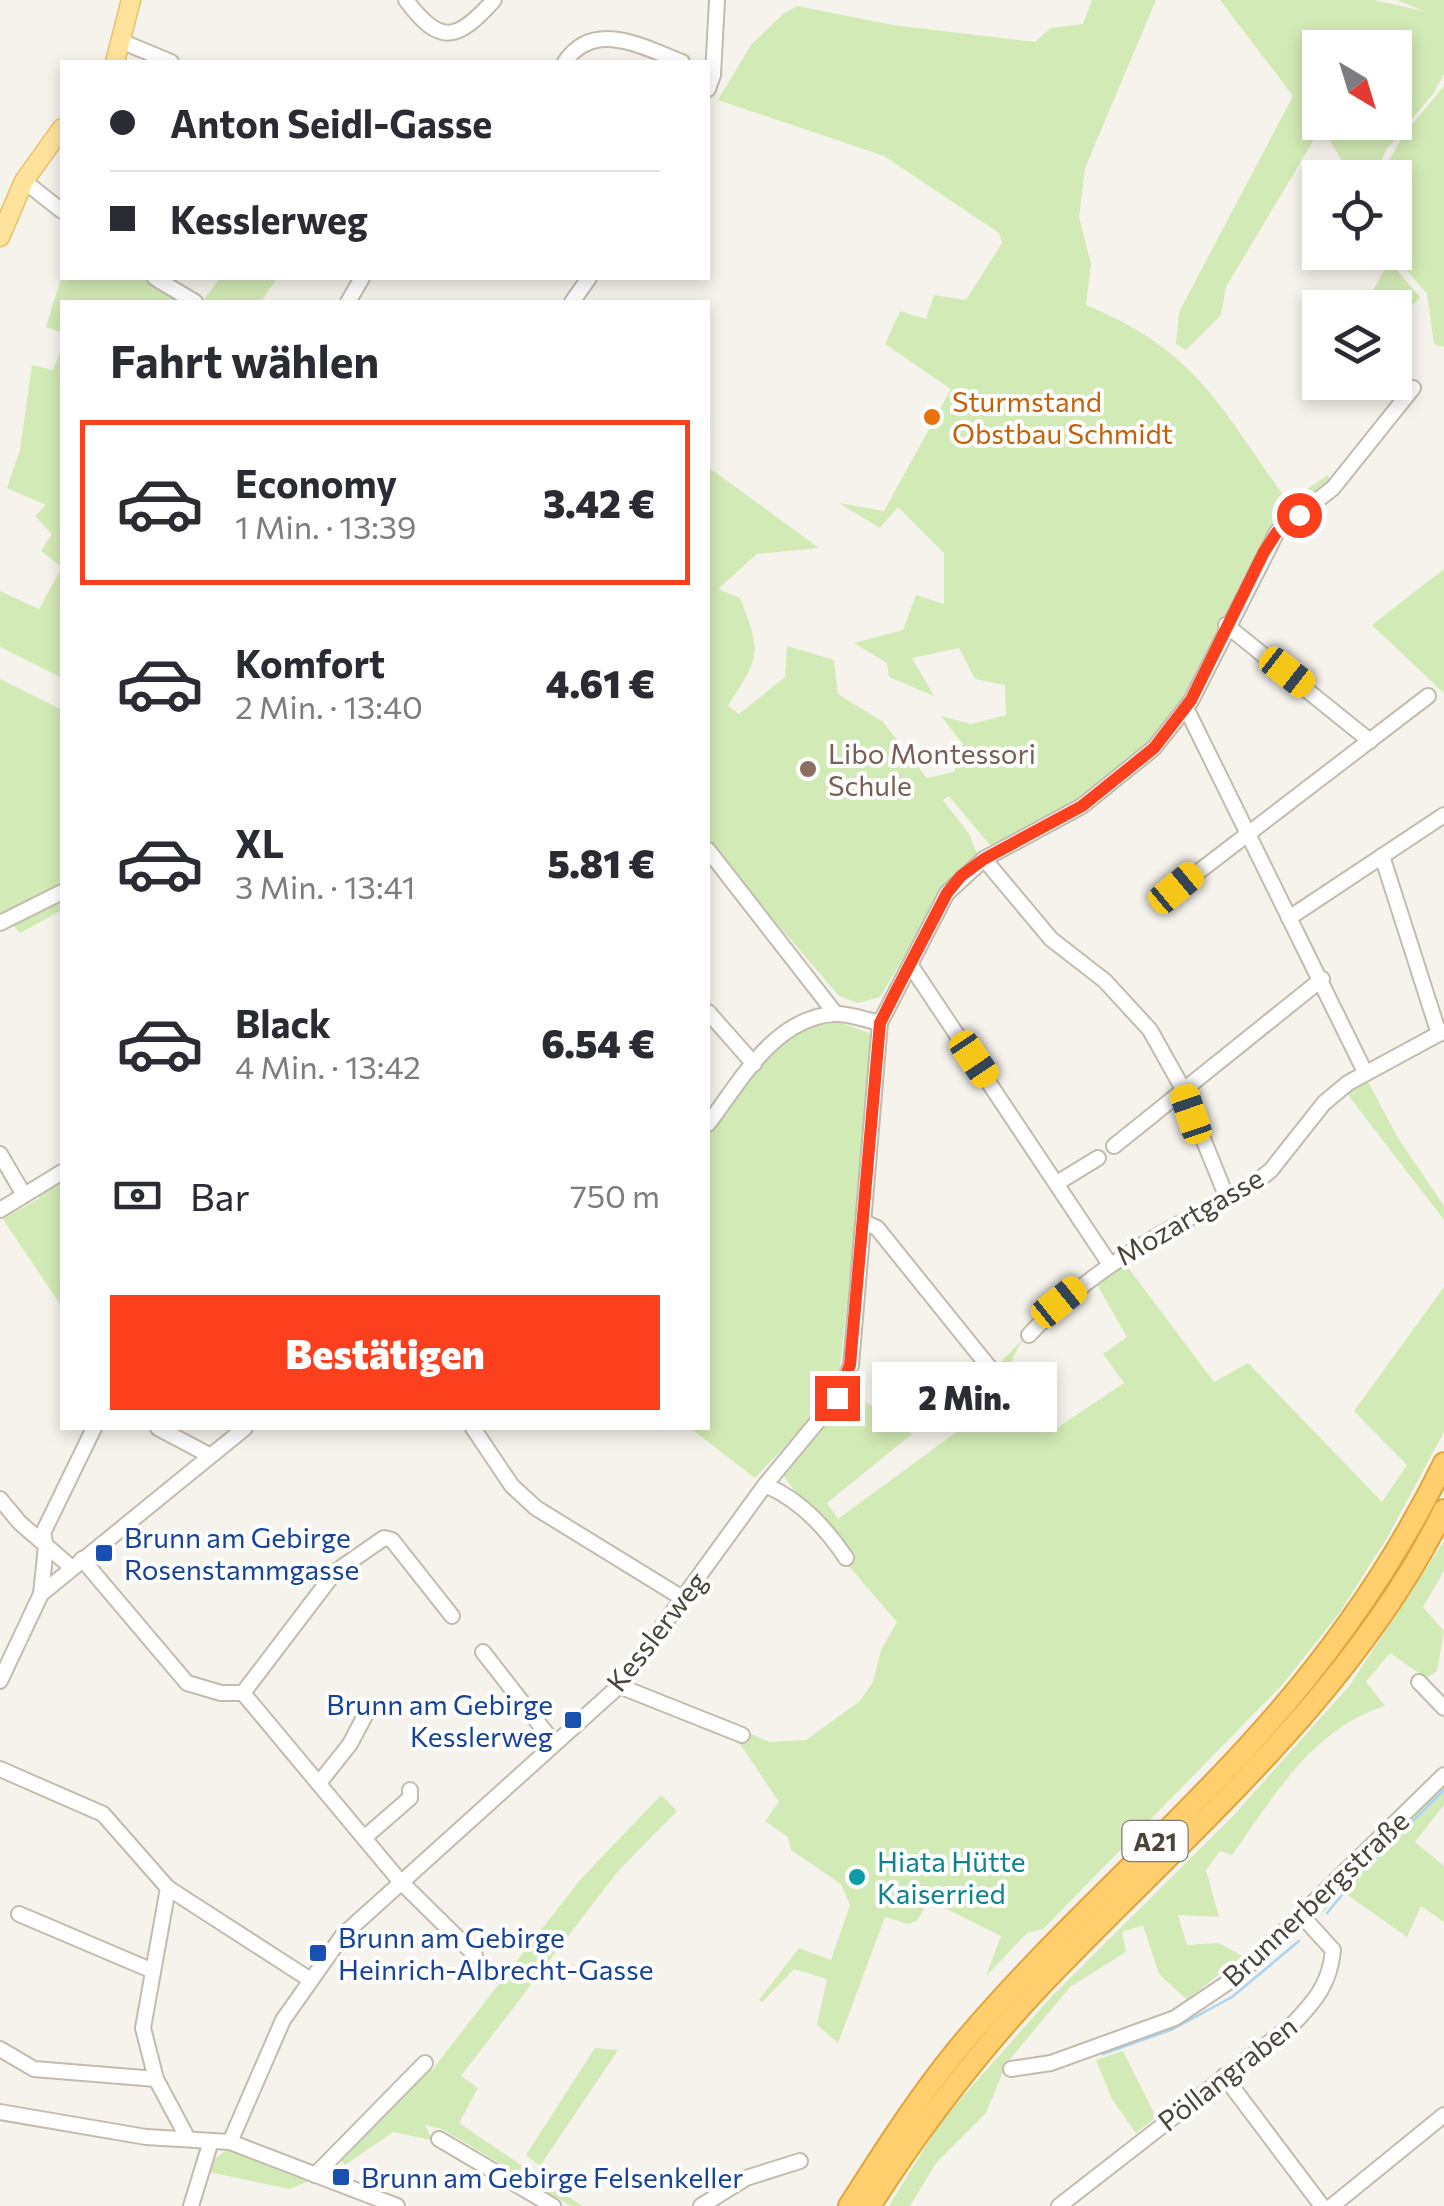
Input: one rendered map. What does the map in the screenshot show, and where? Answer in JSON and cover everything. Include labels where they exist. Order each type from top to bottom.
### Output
[{"type":"highway","name":"A21","points":[[849,2206],[899,2128],[957,2050],[1250,1744],[1314,1670],[1366,1598],[1444,1463]]},
{"type":"highway","name":"A21","points":[[870,2206],[912,2139],[971,2063],[1266,1758],[1330,1684],[1383,1611],[1444,1510]]},
{"type":"main road","points":[[116,60],[131,0]]},
{"type":"main road","points":[[0,237],[24,181],[60,131]]},
{"type":"street","points":[[406,0],[428,29],[449,34],[466,28],[494,0]]},
{"type":"street","points":[[710,69],[717,0]]},
{"type":"street","points":[[565,60],[572,51],[595,37],[624,40],[677,60]]},
{"type":"street","points":[[123,42],[166,60]]},
{"type":"street","points":[[24,181],[60,209]]},
{"type":"street","points":[[158,280],[192,300]]},
{"type":"street","points":[[710,1121],[754,1064],[794,1026],[834,1014],[880,1023],[947,893],[984,859],[1055,823],[1154,748],[1186,708],[1277,532],[1333,488],[1414,388]]},
{"type":"street","points":[[1226,625],[1370,741]]},
{"type":"street","points":[[1176,888],[1244,832],[1428,696]]},
{"type":"street","points":[[1186,708],[1244,832],[1322,978],[1364,1072]]},
{"type":"street","points":[[1288,918],[1444,815]]},
{"type":"street","points":[[710,853],[834,1014]]},
{"type":"street","points":[[1382,856],[1441,1032]]},
{"type":"street","points":[[984,859],[1051,939],[1105,981],[1150,1030],[1182,1089],[1227,1198]]},
{"type":"street","points":[[0,924],[60,893]]},
{"type":"street","points":[[911,966],[1109,1262]]},
{"type":"street","points":[[1114,1146],[1322,978]]},
{"type":"street","points":[[710,1014],[754,1064]]},
{"type":"street","name":"Kesslerweg","points":[[230,2142],[261,2063],[308,1979],[343,1935],[620,1686],[765,1485],[837,1398],[850,1365],[880,1023]]},
{"type":"street","name":"Mozartgasse","points":[[1029,1335],[1059,1302],[1109,1262],[1271,1170],[1324,1103],[1364,1072],[1382,1068],[1441,1032]]},
{"type":"street","points":[[0,1154],[24,1195]]},
{"type":"street","points":[[1057,1183],[1098,1158]]},
{"type":"street","points":[[0,1210],[60,1173]]},
{"type":"street","points":[[864,1222],[877,1228],[988,1368]]},
{"type":"street","points":[[0,1681],[41,1594],[46,1546],[43,1533],[93,1430]]},
{"type":"street","points":[[162,1430],[206,1454]]},
{"type":"street","points":[[41,1594],[76,1563],[144,1514],[206,1454],[242,1430]]},
{"type":"street","points":[[474,1430],[512,1486],[536,1508],[684,1599]]},
{"type":"street","points":[[765,1485],[786,1494],[832,1536],[846,1558]]},
{"type":"street","points":[[0,1499],[46,1546],[76,1563],[186,1683],[221,1692],[243,1692]]},
{"type":"street","points":[[243,1692],[335,1572],[384,1538],[392,1540],[452,1616]]},
{"type":"street","points":[[484,1652],[554,1743]]},
{"type":"street","points":[[1419,1682],[1444,1708]]},
{"type":"street","points":[[620,1686],[742,1735]]},
{"type":"street","points":[[243,1692],[400,1880],[476,1955]]},
{"type":"street","points":[[319,1783],[350,1744],[370,1706]]},
{"type":"street","points":[[0,1769],[103,1814],[168,1888],[308,1979]]},
{"type":"street","name":"Brunnerbergstraße","points":[[1011,2069],[1027,2070],[1051,2063],[1174,2018],[1240,1975],[1444,1775]]},
{"type":"street","points":[[364,1838],[410,1798],[410,1790]]},
{"type":"street","points":[[168,1888],[143,2028],[156,2080],[188,2139]]},
{"type":"street","points":[[19,1914],[153,1971]]},
{"type":"street","name":"Pöllangraben","points":[[1060,2206],[1293,2024],[1318,1999],[1331,1975],[1332,1950],[1302,1916]]},
{"type":"street","points":[[0,2048],[34,2069],[156,2080]]},
{"type":"street","points":[[316,2175],[425,2062]]},
{"type":"street","points":[[1224,2076],[1322,2206]]},
{"type":"street","points":[[0,2112],[146,2138],[230,2142],[398,2206]]},
{"type":"street","points":[[1332,2206],[1444,2115]]},
{"type":"street","points":[[439,2138],[553,2206]]},
{"type":"street","points":[[190,2206],[211,2140]]},
{"type":"street","points":[[702,2206],[746,2178],[800,2161]]},
{"type":"green space","points":[[1092,0],[1156,0],[1085,168],[1079,217],[1091,264],[1086,305],[1156,342],[1182,363],[1225,411],[1288,502],[1328,475],[1329,481],[1289,515],[1262,547],[1183,701],[1167,725],[1125,767],[1076,803],[1000,848],[989,844],[949,796],[943,800],[969,834],[979,859],[949,882],[880,997],[858,1003],[839,996],[710,841],[710,468],[819,548],[757,554],[718,589],[740,598],[754,644],[752,664],[728,706],[739,714],[785,677],[787,646],[834,660],[838,694],[883,722],[927,778],[954,772],[963,744],[941,716],[971,724],[1006,715],[1005,685],[975,679],[959,648],[912,658],[934,696],[889,677],[887,663],[854,643],[903,630],[916,595],[944,604],[944,553],[898,507],[880,528],[839,503],[884,511],[951,389],[885,344],[900,311],[926,319],[934,295],[966,300],[1002,243],[999,233],[884,156],[718,100],[751,45],[797,6],[893,25],[1035,42],[1051,28],[1083,24]]},
{"type":"green space","points":[[1220,0],[1374,0],[1423,11],[1397,0],[1444,0],[1444,74],[1412,119],[1412,30],[1302,30],[1302,140],[1314,140],[1226,287],[1221,315],[1186,350],[1176,344],[1179,312],[1293,96]]},
{"type":"green space","points":[[1444,86],[1444,347],[1434,344],[1427,294],[1407,270],[1412,270],[1412,160],[1389,160],[1401,140],[1412,140],[1412,125]]},
{"type":"green space","points":[[1330,140],[1394,140],[1382,160],[1341,160]]},
{"type":"green space","points":[[1384,270],[1397,270],[1420,297],[1412,306],[1412,290],[1373,290]]},
{"type":"green space","points":[[60,280],[150,280],[186,300],[60,300],[60,332],[46,327]]},
{"type":"green space","points":[[218,280],[276,280],[262,300],[204,300]]},
{"type":"green space","points":[[60,352],[60,565],[41,551],[52,534],[35,516],[46,505],[7,488],[20,450],[32,365],[53,370]]},
{"type":"green space","points":[[1444,569],[1444,693],[1372,625]]},
{"type":"green space","points":[[60,571],[60,677],[0,647],[0,591],[39,609]]},
{"type":"green space","points":[[0,679],[60,709],[60,911],[20,933],[6,916],[0,918]]},
{"type":"green space","points":[[839,1022],[875,1035],[840,1368],[828,1400],[755,1478],[693,1430],[710,1430],[710,1131],[776,1044],[804,1028]]},
{"type":"green space","points":[[1366,1078],[1398,1138],[1444,1206],[1444,1220],[1345,1091]]},
{"type":"green space","points":[[60,1176],[60,1304],[3,1219],[40,1198],[36,1190]]},
{"type":"green space","points":[[1123,1261],[1214,1382],[1248,1363],[1382,1502],[1407,1465],[1354,1411],[1444,1287],[1444,1432],[1387,1538],[1340,1612],[1283,1684],[1043,1929],[1027,1933],[986,1976],[1001,1936],[929,1900],[917,1921],[908,1924],[885,1917],[838,2043],[817,2025],[827,1979],[794,1969],[762,2002],[759,2000],[799,1948],[831,1960],[850,1905],[841,1884],[791,1850],[788,1837],[765,1821],[779,1802],[725,1722],[769,1742],[806,1740],[860,1701],[873,1682],[881,1650],[897,1622],[846,1563],[781,1472],[852,1392],[912,1434],[827,1503],[838,1519],[993,1405],[975,1389],[1023,1339],[1009,1375],[1013,1401],[1018,1412],[1027,1406],[1054,1430],[1124,1383],[1103,1354],[1127,1337],[1095,1281]]},
{"type":"green space","points":[[1444,1541],[1444,1571],[1423,1607],[1444,1631],[1437,1671],[1426,1678],[1390,1653],[1366,1682],[1385,1706],[1359,1716],[1316,1747],[1280,1788],[1232,1855],[1220,1851],[1206,1870],[1219,1917],[1178,1915],[1187,1945],[1219,1943],[1242,1956],[1187,2000],[1159,1974],[1143,1925],[1122,1932],[1126,1952],[1070,1987],[1006,2064],[986,2113],[936,2163],[910,2206],[889,2206],[942,2120],[1052,1996],[1233,1816],[1350,1685]]},
{"type":"green space","points":[[1444,1781],[1444,1805],[1415,1842],[1444,1866],[1444,1922],[1421,1906],[1407,1937],[1342,1891],[1318,1918],[1340,1885]]},
{"type":"green space","points":[[661,1795],[677,1811],[618,1871],[461,2076],[478,2088],[459,2123],[582,2206],[571,2206],[442,2129],[425,2125],[432,2140],[393,2132],[345,2165],[338,2156],[424,2070],[432,2070],[580,1880]]},
{"type":"green space","points":[[595,2048],[618,2050],[540,2166],[526,2155]]},
{"type":"green space","points":[[1123,2051],[1156,2117],[1136,2133],[1112,2099],[1096,2060]]},
{"type":"green space","points":[[229,2148],[312,2180],[289,2189],[209,2172],[212,2161]]},
{"type":"waterway","points":[[1327,1913],[1362,1871],[1444,1790]]},
{"type":"waterway","points":[[1103,2054],[1173,2029],[1232,1997],[1299,1941]]},
{"type":"place","name":"Sturmstand Obstbau Schmidt","points":[[932,417]]},
{"type":"place","name":"Libo Montessori Schule","points":[[808,769]]},
{"type":"place","name":"Brunn am Gebirge Rosenstammgasse","points":[[104,1553]]},
{"type":"place","name":"Brunn am Gebirge Kesslerweg","points":[[573,1720]]},
{"type":"place","name":"Hiata Hütte Kaiserried","points":[[857,1877]]},
{"type":"place","name":"Brunn am Gebirge Heinrich-Albrecht-Gasse","points":[[318,1953]]},
{"type":"place","name":"Brunn am Gebirge Felsenkeller","points":[[341,2177]]},
{"type":"route","points":[[837,1398],[850,1365],[880,1023],[947,893],[961,876],[984,859],[1082,806],[1154,748],[1191,700],[1264,552],[1277,532],[1299,515]]}]
